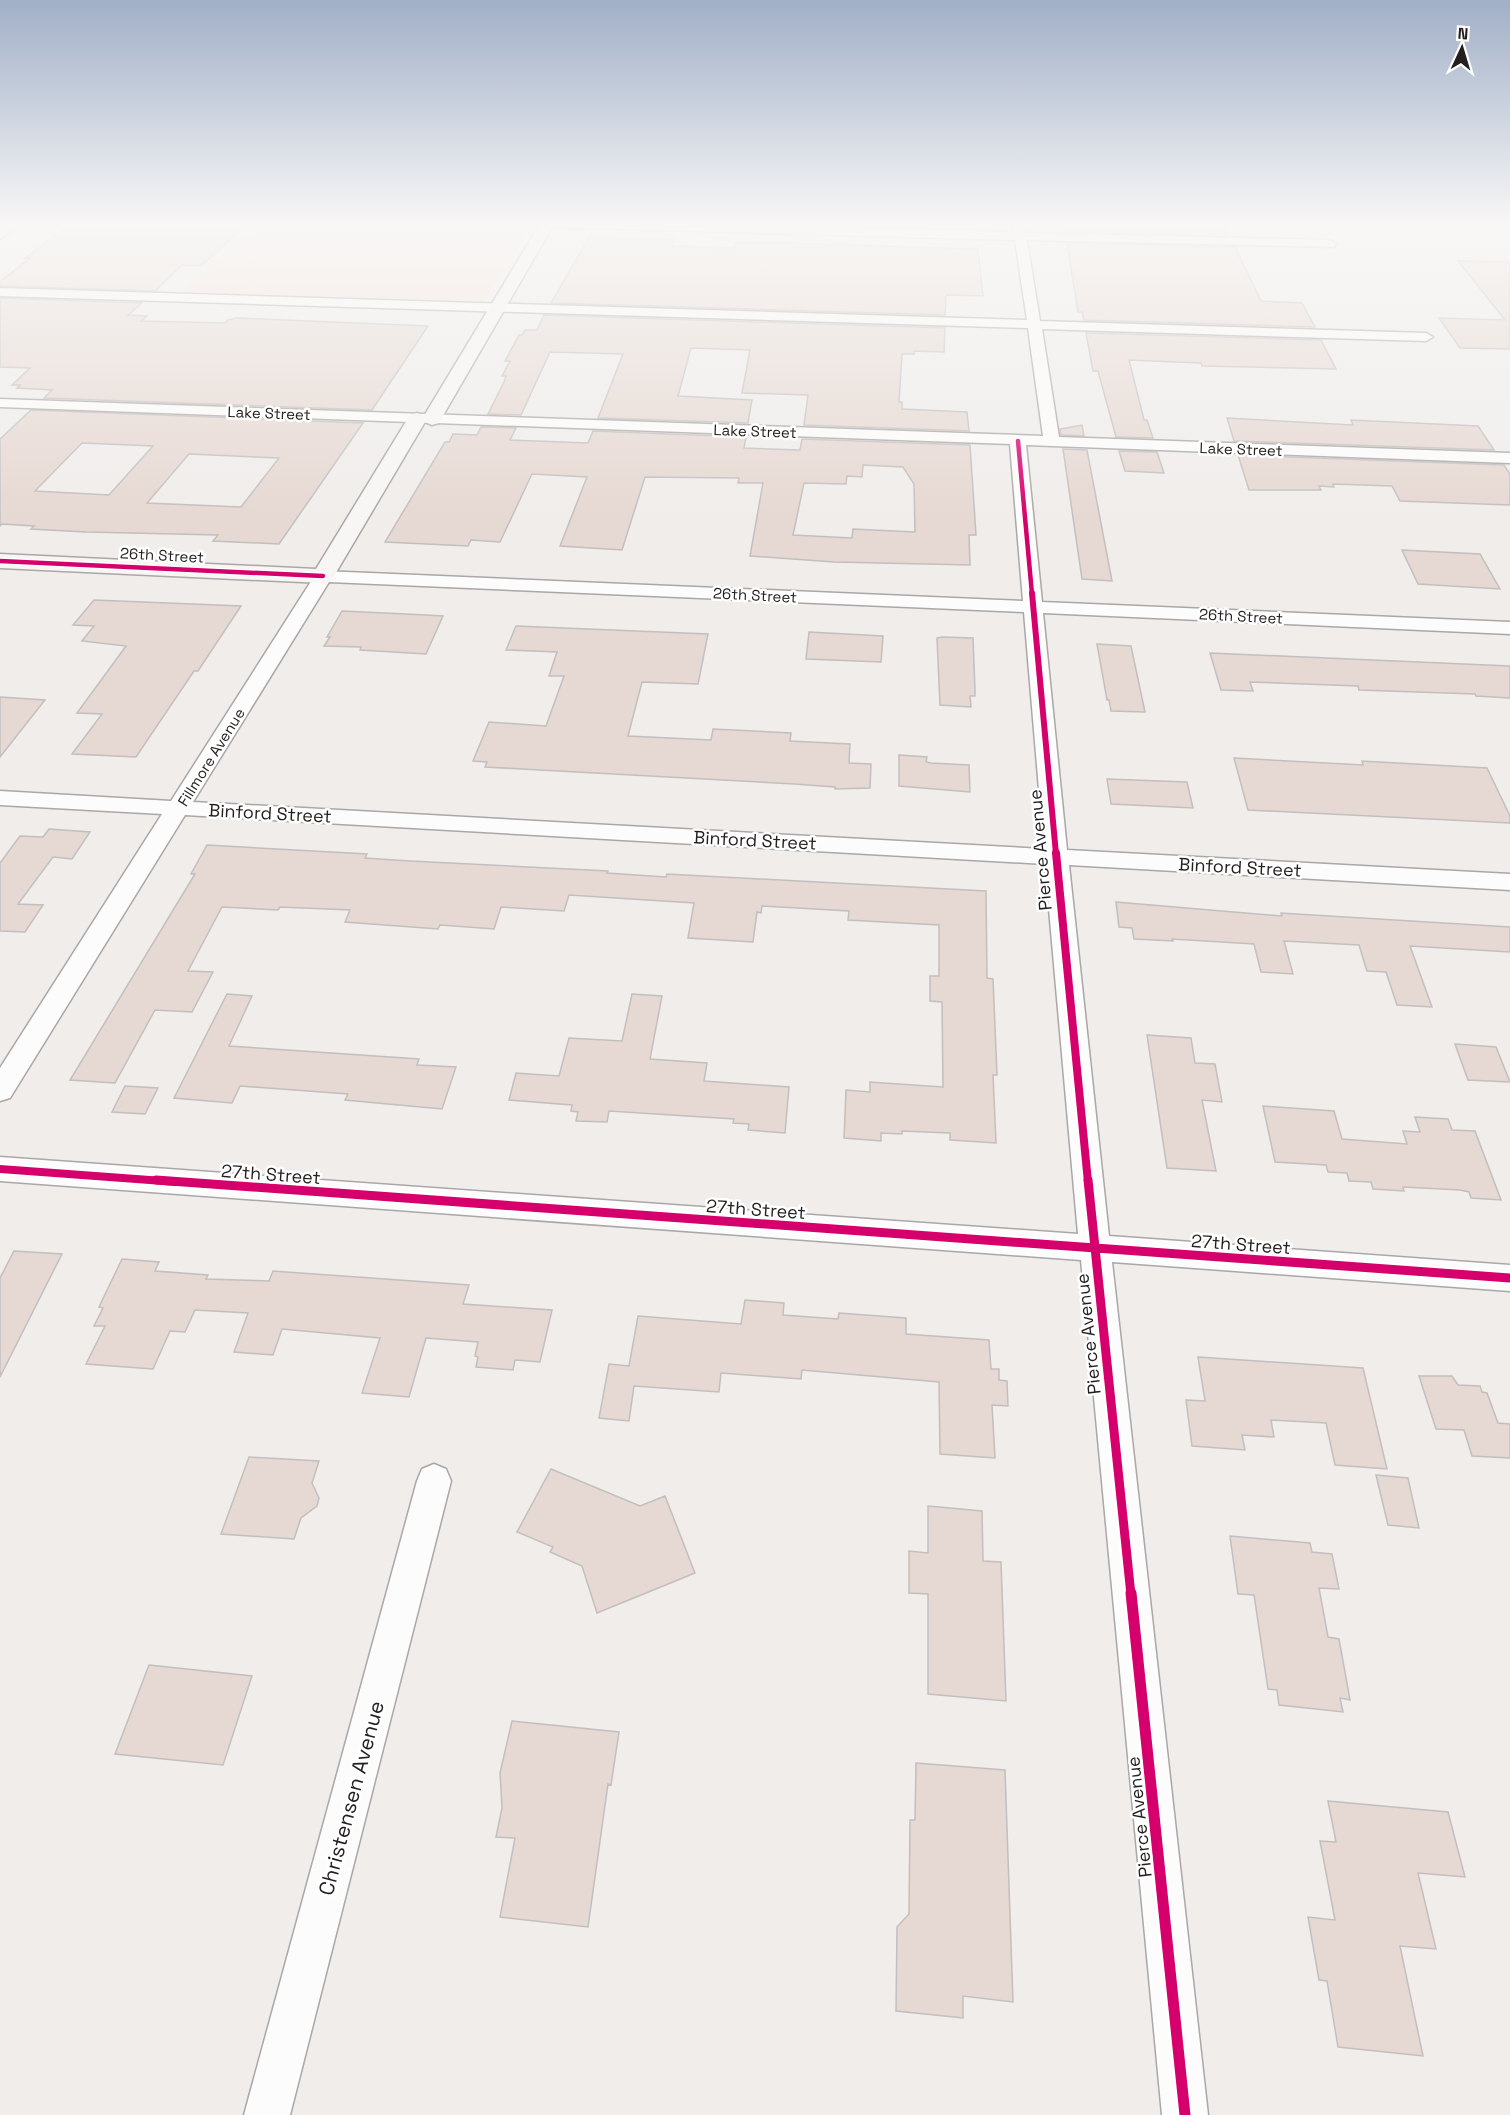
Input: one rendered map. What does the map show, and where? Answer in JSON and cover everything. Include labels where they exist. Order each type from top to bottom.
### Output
[{"type":"street","name":"Fillmore Avenue","points":[[0,1091],[323,576],[488,323]]},
{"type":"street","points":[[961,323],[1426,337]]},
{"type":"street","points":[[1034,325],[1052,442]]},
{"type":"street","name":"Lake Street","points":[[0,403],[1510,458]]},
{"type":"street","name":"Pierce Avenue","points":[[1018,441],[1095,1248],[1185,2115]]},
{"type":"street","name":"26th Street","points":[[0,561],[1510,628]]},
{"type":"street","name":"Binford Street","points":[[0,798],[1510,882]]},
{"type":"street","name":"27th Street","points":[[0,1169],[1510,1278]]},
{"type":"street","name":"Christensen Avenue","points":[[267,2115],[434,1481]]},
{"type":"building","points":[[0,323],[349,323],[428,326],[372,410],[44,398],[52,390],[17,388],[20,385],[12,385],[30,368],[0,367]]},
{"type":"building","points":[[540,323],[782,323],[945,328],[944,352],[914,351],[914,354],[902,354],[899,402],[902,402],[902,409],[967,412],[969,431],[804,425],[808,395],[742,393],[750,350],[691,348],[678,396],[752,400],[748,423],[598,418],[623,354],[550,352],[521,415],[488,414],[506,376],[502,376],[510,361],[505,361],[519,335],[522,335],[525,330],[537,330]]},
{"type":"building","points":[[1173,323],[1313,323],[1315,327]]},
{"type":"building","points":[[1442,323],[1510,323],[1510,349],[1460,348]]},
{"type":"building","points":[[1086,333],[1321,340],[1336,369],[1202,366],[1201,363],[1129,360],[1144,420],[1147,420],[1153,438],[1116,437],[1098,371],[1093,371]]},
{"type":"building","points":[[31,410],[363,423],[279,544],[213,541],[218,535],[86,532],[31,529],[34,526],[2,524],[0,526],[0,439]],"holes":[[[82,443],[153,446],[109,495],[35,491]],[[189,454],[279,458],[241,507],[147,503]]]},
{"type":"building","points":[[1227,418],[1353,425],[1351,420],[1478,426],[1494,450],[1234,441]]},
{"type":"building","points":[[1082,425],[1084,436],[1061,435],[1060,429]]},
{"type":"building","points":[[481,427],[516,428],[510,440],[588,443],[593,431],[746,437],[744,448],[800,450],[802,439],[970,445],[976,535],[969,535],[970,565],[834,562],[750,556],[763,483],[738,483],[739,478],[645,477],[622,550],[560,546],[587,477],[532,474],[500,542],[471,540],[468,546],[385,542],[445,442],[449,442],[453,434],[477,435]],"holes":[[[863,465],[903,467],[914,484],[915,532],[853,529],[852,538],[793,535],[804,483],[846,484],[847,476],[862,477]]]},
{"type":"building","points":[[1063,449],[1087,450],[1112,581],[1082,579]]},
{"type":"building","points":[[1119,451],[1157,452],[1164,473],[1125,471]]},
{"type":"building","points":[[1238,455],[1504,465],[1510,474],[1510,505],[1400,501],[1392,486],[1333,484],[1334,487],[1319,486],[1321,490],[1249,490]]},
{"type":"building","points":[[1402,550],[1480,554],[1500,589],[1418,584]]},
{"type":"building","points":[[94,600],[241,606],[198,671],[194,671],[136,757],[72,754],[102,714],[77,713],[126,646],[82,641],[94,626],[73,625]]},
{"type":"building","points":[[342,611],[443,616],[426,654],[360,650],[361,647],[324,646]]},
{"type":"building","points":[[516,626],[708,634],[698,684],[642,682],[628,736],[711,740],[713,729],[791,733],[790,741],[850,744],[849,763],[871,764],[870,788],[835,789],[835,787],[794,784],[485,767],[487,762],[473,761],[489,722],[546,726],[564,676],[549,676],[557,652],[506,650]]},
{"type":"building","points":[[809,632],[883,636],[881,662],[806,659]]},
{"type":"building","points":[[937,638],[973,638],[975,696],[970,696],[971,707],[940,705]]},
{"type":"building","points":[[1097,644],[1131,646],[1145,712],[1111,711]]},
{"type":"building","points":[[1210,653],[1510,666],[1510,698],[1476,696],[1475,694],[1359,690],[1358,686],[1250,682],[1253,691],[1221,690]]},
{"type":"building","points":[[0,697],[45,700],[0,757]]},
{"type":"building","points":[[899,755],[927,757],[926,762],[931,763],[969,765],[970,792],[899,786]]},
{"type":"building","points":[[1234,758],[1363,765],[1362,761],[1487,768],[1510,816],[1510,823],[1248,810]]},
{"type":"building","points":[[1107,779],[1187,782],[1193,808],[1111,804]]},
{"type":"building","points":[[49,829],[90,832],[72,859],[53,857],[18,904],[43,905],[25,932],[0,931],[0,863],[20,836],[43,837]]},
{"type":"building","points":[[207,845],[367,854],[365,858],[608,871],[607,873],[666,877],[667,874],[986,891],[987,978],[993,979],[997,1075],[993,1075],[996,1143],[950,1140],[950,1133],[902,1131],[902,1134],[881,1133],[881,1141],[844,1138],[846,1090],[870,1092],[870,1082],[943,1087],[942,1002],[930,1001],[930,976],[939,976],[939,925],[848,920],[849,911],[762,906],[761,913],[757,912],[753,942],[688,938],[694,903],[569,895],[564,911],[501,907],[494,929],[440,925],[438,929],[345,922],[350,910],[222,907],[188,971],[213,972],[192,1012],[155,1010],[115,1083],[70,1080],[195,874],[191,874]]},
{"type":"building","points":[[1116,902],[1282,916],[1281,913],[1510,927],[1510,952],[1410,946],[1432,1007],[1397,1005],[1386,972],[1367,971],[1359,945],[1284,941],[1293,974],[1261,972],[1254,944],[1134,939],[1132,928],[1119,927]]},
{"type":"building","points":[[227,994],[252,996],[229,1046],[419,1059],[417,1065],[456,1067],[442,1109],[345,1100],[348,1094],[240,1086],[232,1103],[174,1098]]},
{"type":"building","points":[[632,994],[662,996],[650,1059],[707,1063],[704,1081],[789,1087],[785,1133],[748,1130],[749,1124],[733,1123],[734,1119],[609,1111],[607,1122],[576,1121],[578,1112],[571,1111],[572,1105],[509,1100],[516,1073],[559,1076],[569,1038],[622,1041]]},
{"type":"building","points":[[1147,1035],[1191,1038],[1195,1063],[1215,1064],[1222,1102],[1202,1100],[1216,1171],[1167,1168]]},
{"type":"building","points":[[1455,1044],[1496,1047],[1510,1082],[1468,1080]]},
{"type":"building","points":[[125,1086],[158,1088],[145,1114],[112,1112]]},
{"type":"building","points":[[1263,1106],[1334,1111],[1342,1139],[1407,1144],[1403,1131],[1420,1132],[1415,1117],[1448,1119],[1452,1130],[1475,1131],[1501,1200],[1471,1198],[1469,1192],[1460,1190],[1403,1187],[1404,1191],[1373,1189],[1371,1182],[1349,1181],[1347,1173],[1328,1172],[1326,1165],[1275,1162]]},
{"type":"building","points":[[14,1251],[62,1254],[0,1377],[0,1278]]},
{"type":"building","points":[[122,1259],[159,1262],[155,1271],[208,1275],[206,1279],[269,1281],[273,1271],[469,1285],[463,1304],[552,1310],[540,1362],[515,1360],[513,1370],[476,1367],[478,1357],[475,1356],[478,1342],[426,1338],[409,1397],[362,1393],[380,1338],[282,1329],[273,1355],[234,1352],[248,1313],[195,1310],[185,1332],[170,1331],[153,1369],[86,1364],[105,1326],[94,1326],[103,1308],[99,1307]]},
{"type":"building","points":[[745,1300],[784,1303],[783,1315],[838,1319],[839,1313],[906,1318],[906,1334],[989,1340],[991,1369],[999,1369],[999,1380],[1007,1381],[1008,1406],[992,1405],[995,1458],[940,1454],[939,1382],[802,1370],[801,1379],[721,1373],[719,1392],[634,1386],[629,1421],[599,1418],[609,1364],[629,1366],[638,1316],[741,1324]]},
{"type":"building","points":[[1198,1357],[1363,1368],[1387,1469],[1335,1465],[1326,1423],[1271,1420],[1274,1437],[1242,1435],[1245,1450],[1192,1446],[1186,1400],[1205,1401]]},
{"type":"building","points":[[1419,1376],[1452,1376],[1458,1385],[1480,1386],[1482,1392],[1487,1393],[1498,1423],[1510,1424],[1510,1458],[1472,1456],[1464,1430],[1436,1429]]},
{"type":"building","points":[[249,1457],[319,1461],[312,1483],[319,1498],[317,1506],[301,1518],[294,1539],[221,1534]]},
{"type":"building","points":[[551,1469],[640,1506],[665,1496],[695,1573],[597,1613],[582,1566],[550,1552],[553,1547],[517,1532]]},
{"type":"building","points":[[1376,1475],[1408,1478],[1419,1528],[1388,1525]]},
{"type":"building","points":[[928,1506],[982,1511],[983,1561],[1001,1562],[1006,1701],[928,1694],[928,1594],[909,1593],[909,1551],[928,1553]]},
{"type":"building","points":[[1230,1536],[1310,1543],[1312,1552],[1332,1554],[1339,1589],[1319,1588],[1328,1637],[1339,1639],[1350,1700],[1340,1698],[1343,1712],[1279,1705],[1277,1690],[1268,1689],[1254,1595],[1238,1594]]},
{"type":"building","points":[[149,1665],[252,1676],[223,1765],[115,1754]]},
{"type":"building","points":[[512,1721],[619,1732],[611,1785],[608,1784],[588,1927],[500,1917],[515,1838],[496,1837],[502,1808],[500,1773]]},
{"type":"building","points":[[916,1763],[1005,1770],[1013,2002],[963,1996],[963,2018],[896,2011],[897,1927],[909,1914],[910,1820],[915,1820]]},
{"type":"building","points":[[1328,1801],[1448,1812],[1465,1877],[1418,1873],[1436,1949],[1400,1946],[1423,2056],[1338,2047],[1327,1981],[1319,1980],[1308,1917],[1335,1920],[1320,1841],[1336,1842]]},
{"type":"cycle path","points":[[1018,441],[1095,1248],[1185,2115]]},
{"type":"cycle path","points":[[0,561],[323,576]]},
{"type":"cycle path","points":[[0,1169],[1510,1278]]}]
